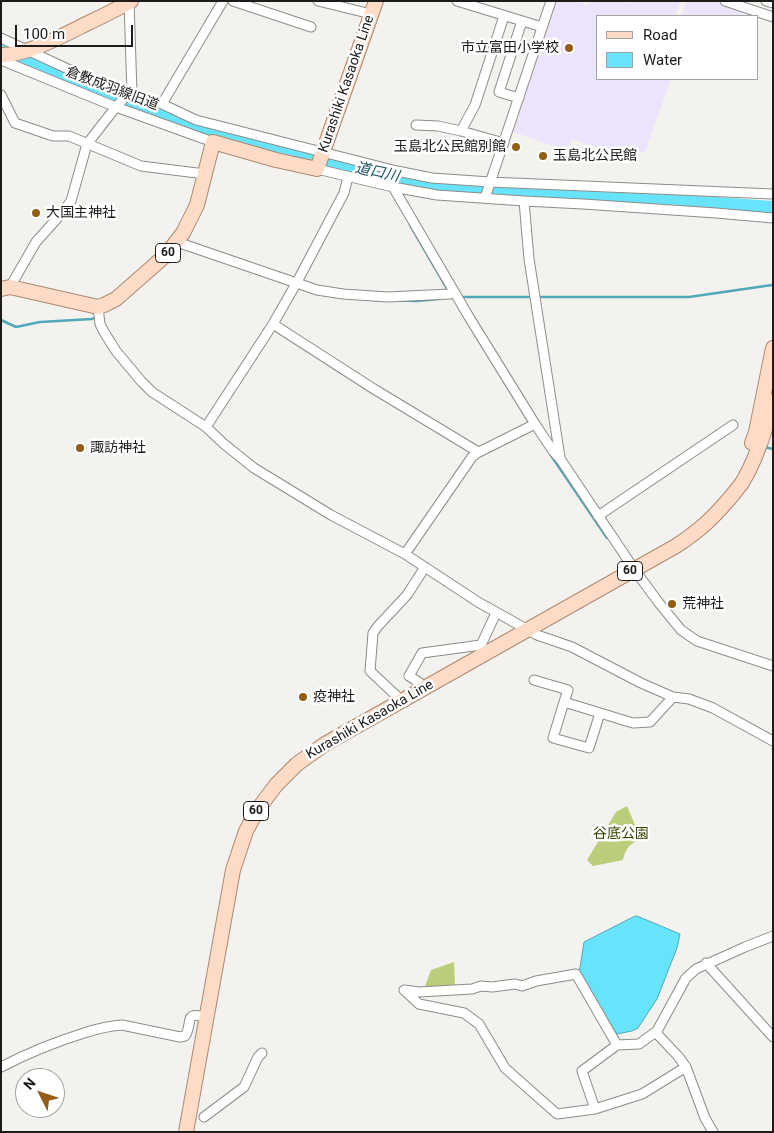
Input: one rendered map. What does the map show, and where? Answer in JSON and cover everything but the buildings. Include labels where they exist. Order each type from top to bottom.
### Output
[{"type":"main road","points":[[3,57],[51,41],[130,2]]},
{"type":"main road","name":"Kurashiki Kasaoka Line","points":[[213,142],[276,160],[320,161],[373,8]]},
{"type":"main road","name":"60","points":[[99,313],[104,306],[116,299],[166,255],[183,233],[197,205],[213,142]]},
{"type":"main road","points":[[6,288],[99,313]]},
{"type":"main road","name":"Kurashiki Kasaoka Line","points":[[725,503],[756,432],[773,348]]},
{"type":"main road","name":"Kurashiki Kasaoka Line","points":[[186,1132],[233,870],[246,831],[258,809],[276,785],[297,764],[325,744],[696,533],[711,519],[741,484],[754,459],[767,426],[773,401]]},
{"type":"street","points":[[162,104],[223,1]]},
{"type":"street","points":[[233,1],[311,28]]},
{"type":"street","points":[[318,1],[373,8]]},
{"type":"street","points":[[456,1],[542,27]]},
{"type":"street","points":[[485,198],[551,1]]},
{"type":"street","points":[[725,1],[773,17]]},
{"type":"street","points":[[766,1],[773,3]]},
{"type":"street","points":[[6,288],[36,242],[71,201],[87,144],[129,94],[130,2]]},
{"type":"street","points":[[461,131],[475,105],[504,16]]},
{"type":"street","points":[[519,98],[499,92],[522,21]]},
{"type":"street","points":[[1,38],[94,81],[162,104],[196,120],[320,161],[397,171],[432,178],[490,183],[773,194]]},
{"type":"street","name":"倉敷成羽線旧道","points":[[3,57],[213,142]]},
{"type":"street","points":[[1,95],[15,122],[54,136],[69,136],[141,166],[205,174]]},
{"type":"street","points":[[416,125],[438,126],[504,143]]},
{"type":"street","points":[[320,161],[348,177],[437,195],[773,218]]},
{"type":"street","points":[[206,427],[273,324],[296,284],[344,193],[348,177]]},
{"type":"street","points":[[393,187],[533,425],[561,460],[634,569],[670,617],[689,636],[697,641],[773,666]]},
{"type":"street","points":[[524,202],[529,259],[561,460]]},
{"type":"street","points":[[177,242],[317,290],[388,297],[450,294],[454,292]]},
{"type":"street","points":[[99,313],[100,324],[108,338],[140,381],[152,392],[206,427],[254,468],[332,515],[405,554],[496,613],[536,635],[572,647],[641,683],[673,697],[689,699],[713,708],[773,741]]},
{"type":"street","points":[[273,324],[477,453]]},
{"type":"street","points":[[405,554],[472,457],[533,425]]},
{"type":"street","points":[[598,516],[733,425]]},
{"type":"street","points":[[402,701],[370,671],[374,633],[378,626],[407,596],[425,567]]},
{"type":"street","points":[[420,683],[408,676],[422,653],[481,645],[496,613]]},
{"type":"street","points":[[534,680],[568,690],[553,738],[589,748],[600,713]]},
{"type":"street","points":[[564,702],[633,723],[650,722],[673,697]]},
{"type":"street","points":[[595,1109],[582,1071],[617,1045],[639,1044],[657,1031],[686,978],[696,969],[706,963],[773,936]]},
{"type":"street","points":[[706,963],[773,1037]]},
{"type":"street","points":[[617,1045],[576,974],[536,981],[522,986],[516,984],[492,987],[481,986],[472,989],[419,992],[404,990],[418,1004],[464,1013],[479,1024],[505,1068],[557,1114],[595,1109],[642,1094],[686,1067]]},
{"type":"street","points":[[1,1067],[32,1051],[66,1038],[106,1027],[122,1025],[180,1037],[184,1036],[187,1032],[189,1018],[193,1015],[207,1018]]},
{"type":"street","points":[[657,1031],[658,1035],[686,1067],[705,1118],[713,1132]]},
{"type":"street","points":[[204,1117],[244,1087],[258,1057],[262,1053]]},
{"type":"shaded area","name":"市立富田小学校","points":[[555,1],[573,1],[588,5],[590,1],[617,1],[628,4],[629,1],[681,1],[675,15],[596,15],[596,80],[671,80],[645,152],[613,153],[572,139],[567,151],[511,131]]},
{"type":"shaded area","points":[[687,1],[712,1],[743,10],[741,15],[681,15]]},
{"type":"green space","name":"谷底公園","points":[[627,806],[641,839],[629,846],[623,860],[593,866],[587,860],[616,812]]},
{"type":"green space","points":[[454,962],[455,987],[424,989],[431,970]]},
{"type":"water","points":[[637,916],[680,934],[677,948],[657,999],[638,1028],[617,1034],[579,974],[584,942]]},
{"type":"waterway","name":"道口川","points":[[1,47],[134,105],[198,126],[331,163],[389,176],[465,191],[512,190],[773,208]]},
{"type":"waterway","name":"道口川","points":[[388,182],[389,176]]},
{"type":"waterway","points":[[410,225],[449,292]]},
{"type":"waterway","points":[[537,297],[689,297],[772,285]]},
{"type":"waterway","points":[[461,297],[532,297]]},
{"type":"waterway","points":[[373,300],[417,301],[439,299]]},
{"type":"waterway","points":[[1,320],[16,327],[40,322],[92,319],[96,317]]},
{"type":"waterway","points":[[764,447],[773,449]]},
{"type":"waterway","points":[[550,454],[607,538]]},
{"type":"place","name":"市立富田小学校","points":[[569,48]]},
{"type":"place","name":"玉島北公民館別館","points":[[516,147]]},
{"type":"place","name":"玉島北公民館","points":[[543,156]]},
{"type":"place","name":"大国主神社","points":[[36,213]]},
{"type":"place","name":"諏訪神社","points":[[80,448]]},
{"type":"place","name":"荒神社","points":[[672,604]]},
{"type":"place","name":"疫神社","points":[[303,697]]}]
